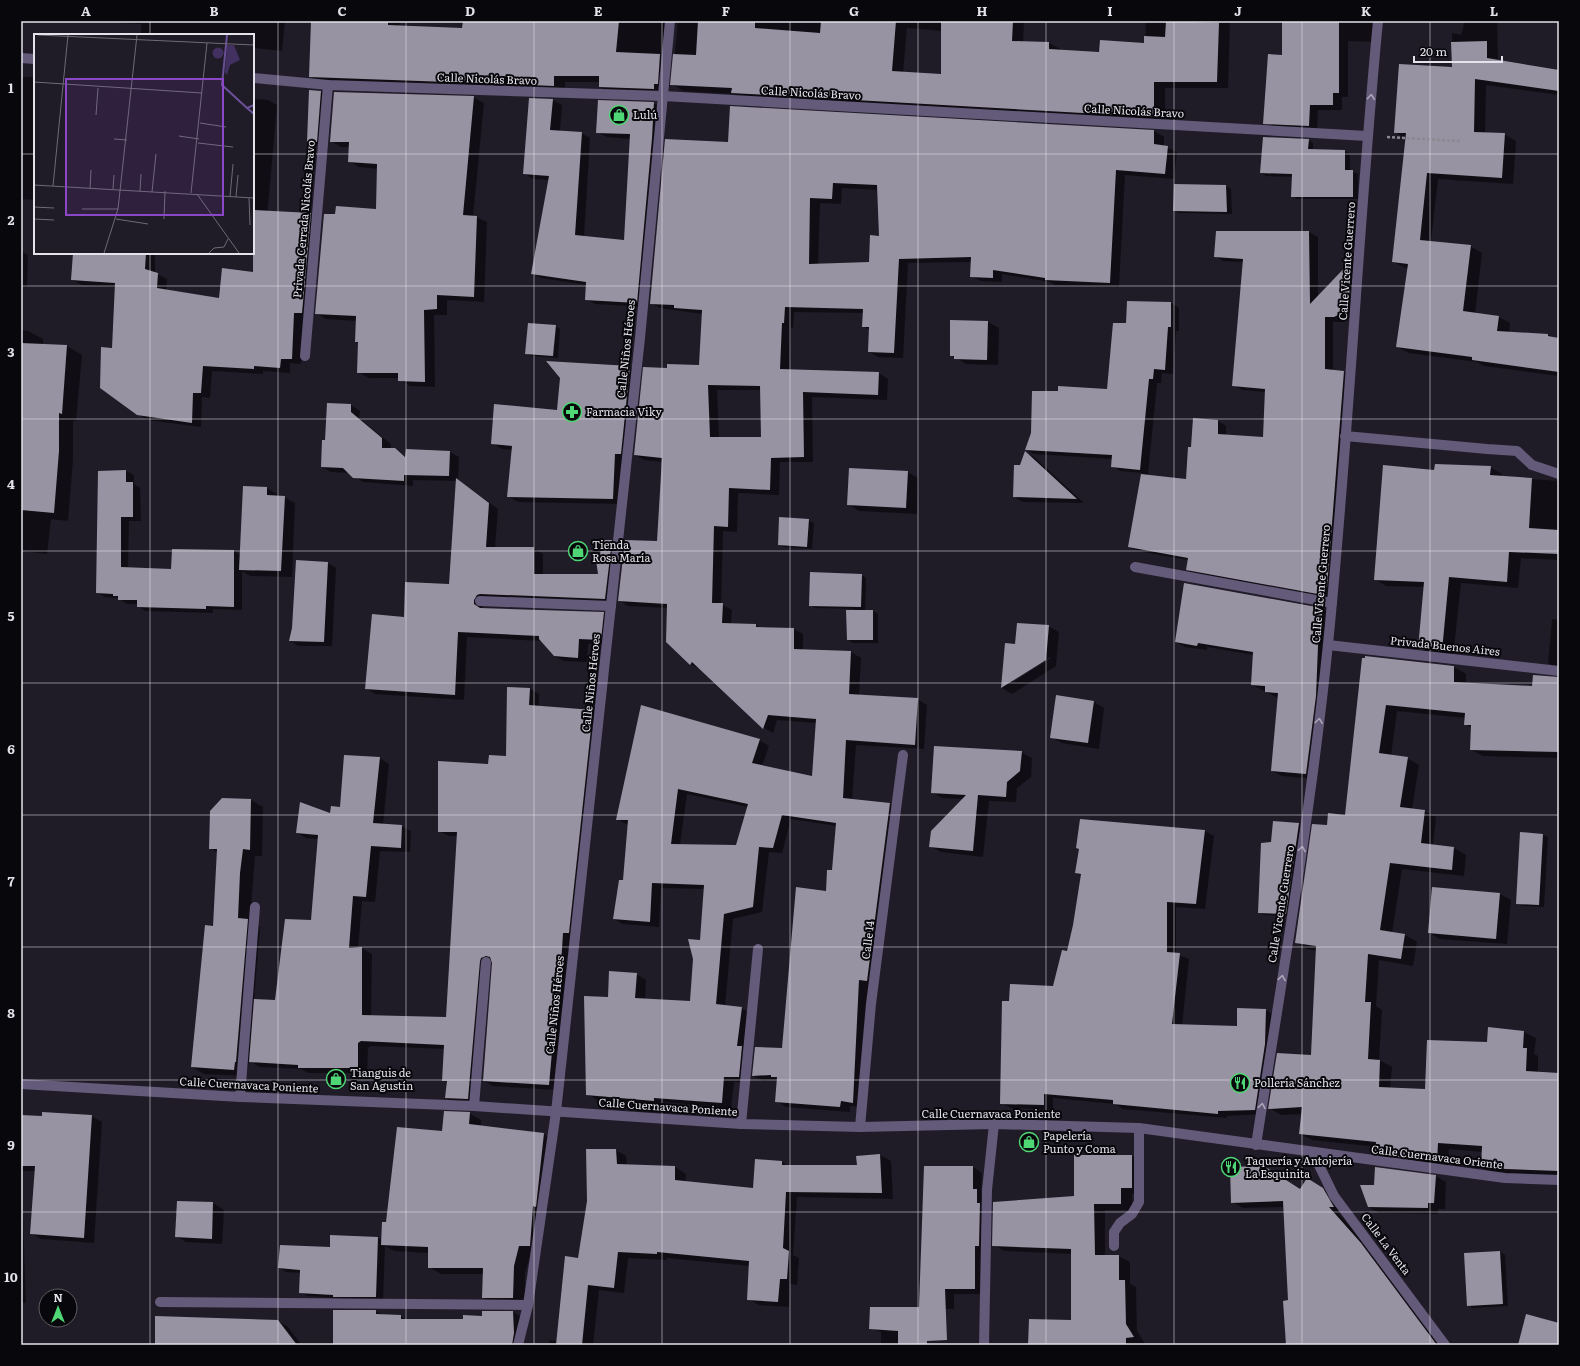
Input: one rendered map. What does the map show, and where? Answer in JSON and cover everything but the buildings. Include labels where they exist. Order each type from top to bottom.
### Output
[{"type":"street","name":"Calle Niños Héroes","points":[[518,1345],[528,1305],[556,1112],[640,338],[670,21]]},
{"type":"street","name":"Calle Vicente Guerrero","points":[[1256,1145],[1309,802],[1328,645],[1346,436],[1367,136],[1378,21]]},
{"type":"street","points":[[21,58],[34,59]]},
{"type":"street","name":"Calle Nicolás Bravo","points":[[254,78],[328,85],[663,96],[1367,136]]},
{"type":"street","name":"Privada Cerrada Nicolás Bravo","points":[[305,356],[328,85]]},
{"type":"street","points":[[1346,436],[1487,449],[1508,449],[1517,451],[1532,465],[1559,474]]},
{"type":"street","points":[[1135,568],[1332,603]]},
{"type":"street","points":[[480,601],[611,606]]},
{"type":"street","name":"Privada Buenos Aires","points":[[1328,645],[1559,671]]},
{"type":"street","name":"Calle 14","points":[[860,1127],[871,1004],[903,755]]},
{"type":"street","points":[[240,1097],[255,907]]},
{"type":"street","points":[[741,1124],[758,949]]},
{"type":"street","points":[[474,1106],[486,962]]},
{"type":"street","name":"Calle Cuernavaca Poniente","points":[[21,1084],[240,1097],[474,1106],[741,1124],[860,1127],[994,1124],[1139,1128],[1312,1153]]},
{"type":"street","points":[[984,1345],[987,1190],[994,1124]]},
{"type":"street","points":[[1114,1246],[1114,1232],[1120,1223],[1132,1214],[1139,1202],[1139,1128]]},
{"type":"street","name":"Calle Cuernavaca Oriente","points":[[1312,1153],[1506,1178],[1559,1180]]},
{"type":"street","name":"Calle La Venta","points":[[1312,1153],[1334,1196],[1445,1345]]},
{"type":"street","points":[[160,1302],[528,1305]]},
{"type":"path","points":[[1367,136],[1460,141]]},
{"type":"place","name":"Lulú","points":[[619,115]]},
{"type":"place","name":"Farmacia Viky","points":[[572,412]]},
{"type":"place","name":"Tienda Rosa María","points":[[578,551]]},
{"type":"place","name":"Tianguis de San Agustín","points":[[336,1079]]},
{"type":"place","name":"Pollería Sánchez","points":[[1240,1083]]},
{"type":"place","name":"Papelería Punto y Coma","points":[[1029,1142]]},
{"type":"place","name":"Taquería y Antojería La Esquinita","points":[[1231,1167]]}]
